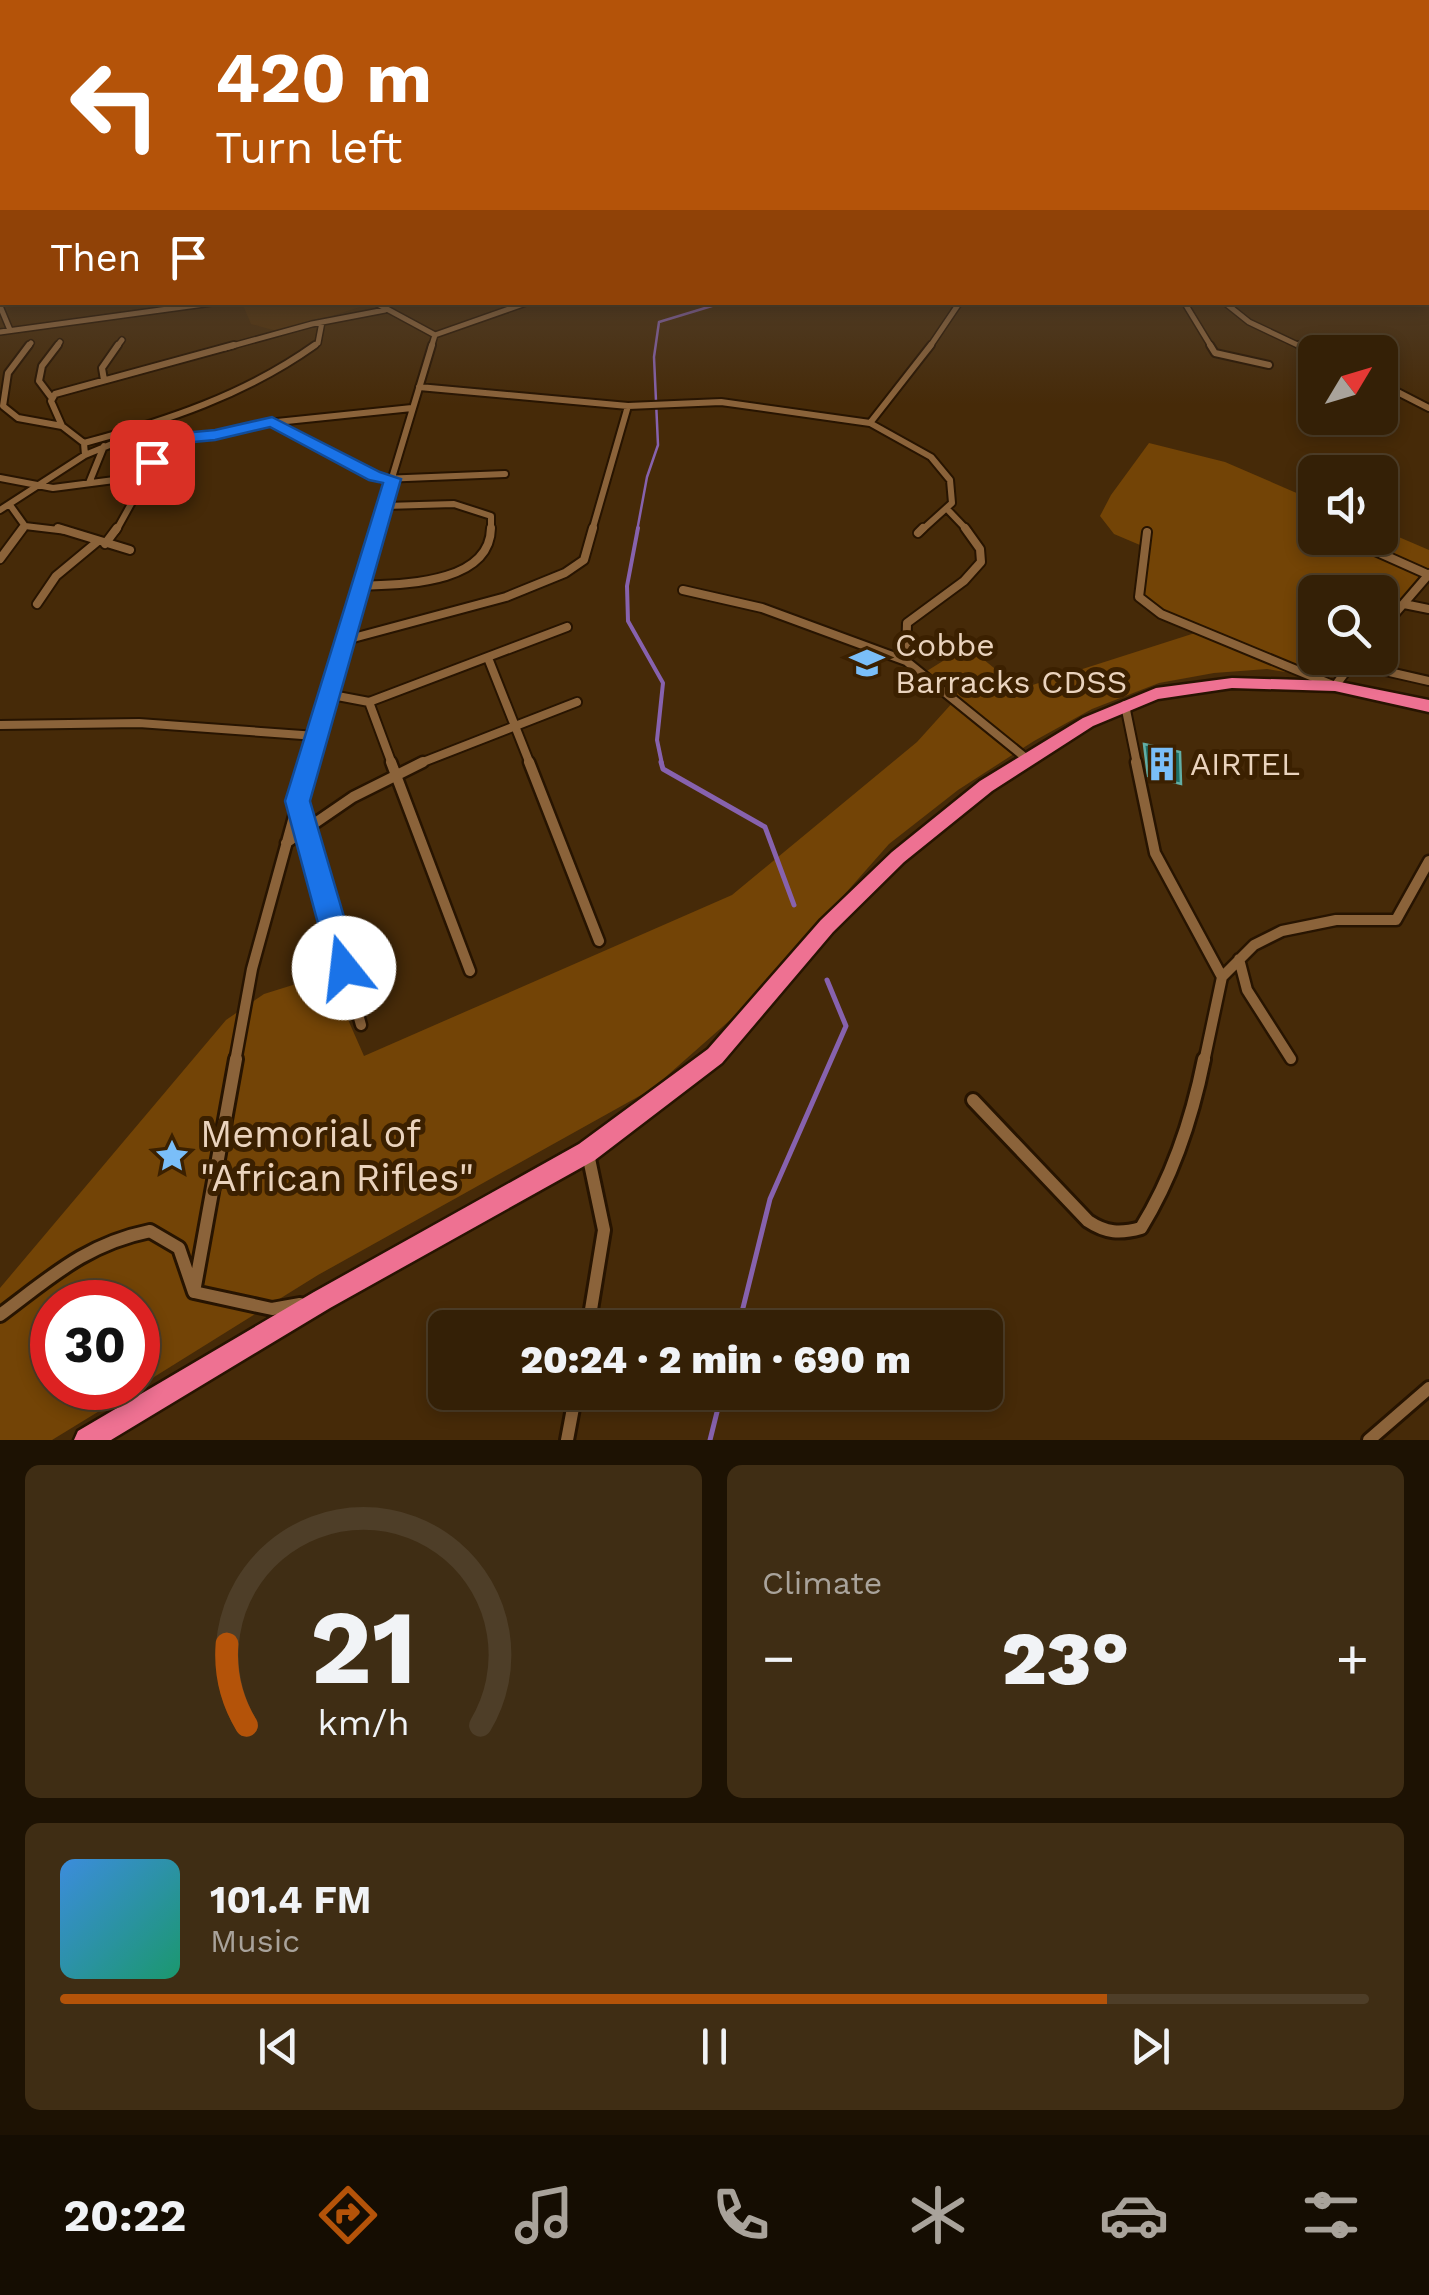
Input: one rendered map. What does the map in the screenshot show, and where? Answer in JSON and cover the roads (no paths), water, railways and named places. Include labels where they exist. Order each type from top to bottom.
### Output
[{"type":"highway","points":[[87,1440],[322,1300],[587,1152],[715,1056],[827,926],[879,874],[955,809],[1027,759],[1124,704],[1156,694],[1232,683],[1335,686],[1429,706]]},
{"type":"street","points":[[0,332],[196,305]]},
{"type":"street","points":[[378,305],[420,322],[435,335]]},
{"type":"street","points":[[435,335],[520,305]]},
{"type":"street","points":[[870,423],[911,375],[958,305]]},
{"type":"street","points":[[1186,305],[1215,353],[1269,366]]},
{"type":"street","points":[[1228,305],[1249,322],[1298,345]]},
{"type":"street","points":[[0,306],[10,330]]},
{"type":"street","points":[[50,398],[322,322],[385,310]]},
{"type":"street","points":[[84,443],[207,404],[264,376],[318,343],[322,322]]},
{"type":"street","points":[[194,1292],[252,969],[342,642],[435,335]]},
{"type":"street","points":[[104,380],[102,368],[122,340]]},
{"type":"street","points":[[60,342],[42,366],[38,380],[62,426]]},
{"type":"street","points":[[31,343],[8,373],[3,406],[18,418],[62,426],[84,443],[85,454]]},
{"type":"street","points":[[420,387],[628,406],[721,402],[870,423],[916,448],[943,469],[954,495],[948,510],[918,534]]},
{"type":"street","points":[[1398,393],[1429,408]]},
{"type":"street","points":[[342,642],[518,591],[574,570],[584,560],[628,406]]},
{"type":"street","points":[[0,510],[45,484],[85,454],[108,445],[215,435],[272,422],[412,408]]},
{"type":"street","points":[[272,422],[376,477],[506,474]]},
{"type":"street","points":[[88,483],[116,434]]},
{"type":"street","points":[[37,604],[56,576],[118,531],[167,439]]},
{"type":"street","points":[[0,478],[53,488],[145,476]]},
{"type":"street","points":[[360,586],[421,582],[452,574],[487,548],[493,528],[491,516],[460,504],[384,506]]},
{"type":"street","points":[[10,505],[26,526]]},
{"type":"street","points":[[906,661],[906,626],[974,573],[982,561],[982,551],[948,510]]},
{"type":"street","points":[[26,526],[51,526],[130,550]]},
{"type":"street","points":[[0,559],[26,526]]},
{"type":"street","points":[[1148,532],[1139,597],[1161,614],[1335,686],[1343,675]]},
{"type":"street","points":[[1385,555],[1429,574],[1398,611]]},
{"type":"street","points":[[683,590],[762,608],[906,661],[1027,759]]},
{"type":"street","points":[[1404,604],[1429,608]]},
{"type":"street","points":[[328,694],[369,702],[567,626]]},
{"type":"street","points":[[488,658],[598,941]]},
{"type":"street","points":[[1398,672],[1429,681]]},
{"type":"street","points":[[369,702],[470,971]]},
{"type":"street","points":[[284,844],[335,806],[395,773],[577,702]]},
{"type":"street","points":[[1124,704],[1155,853],[1223,975],[1245,984]]},
{"type":"street","points":[[0,725],[153,723],[183,729],[316,736]]},
{"type":"street","points":[[298,801],[361,1025]]},
{"type":"street","points":[[973,1100],[1088,1221],[1105,1233],[1122,1234],[1141,1228],[1164,1190],[1196,1099],[1223,975],[1254,945],[1309,924],[1392,922],[1403,910],[1429,862]]},
{"type":"street","points":[[1239,959],[1245,984],[1291,1059]]},
{"type":"street","points":[[587,1152],[604,1230],[591,1310]]},
{"type":"street","points":[[0,1316],[10,1305],[112,1239],[150,1232],[179,1248],[194,1292]]},
{"type":"street","points":[[194,1292],[272,1308],[322,1300]]},
{"type":"street","points":[[1368,1440],[1429,1388]]},
{"type":"street","points":[[567,1440],[573,1410]]},
{"type":"waterway","points":[[637,531],[647,477],[658,445],[654,357],[659,322],[715,305]]},
{"type":"waterway","points":[[638,528],[627,586],[628,621],[663,683],[657,740],[662,764]]},
{"type":"waterway","points":[[661,762],[663,769],[765,827],[794,905]]},
{"type":"waterway","points":[[742,1310],[770,1199],[846,1026],[827,980]]},
{"type":"waterway","points":[[710,1440],[718,1410]]},
{"type":"place","name":"Cobbe Barracks CDSS","points":[[867,663]]},
{"type":"place","name":"AIRTEL","points":[[1162,764]]},
{"type":"place","name":"Memorial of \"African Rifles\"","points":[[172,1156]]}]
